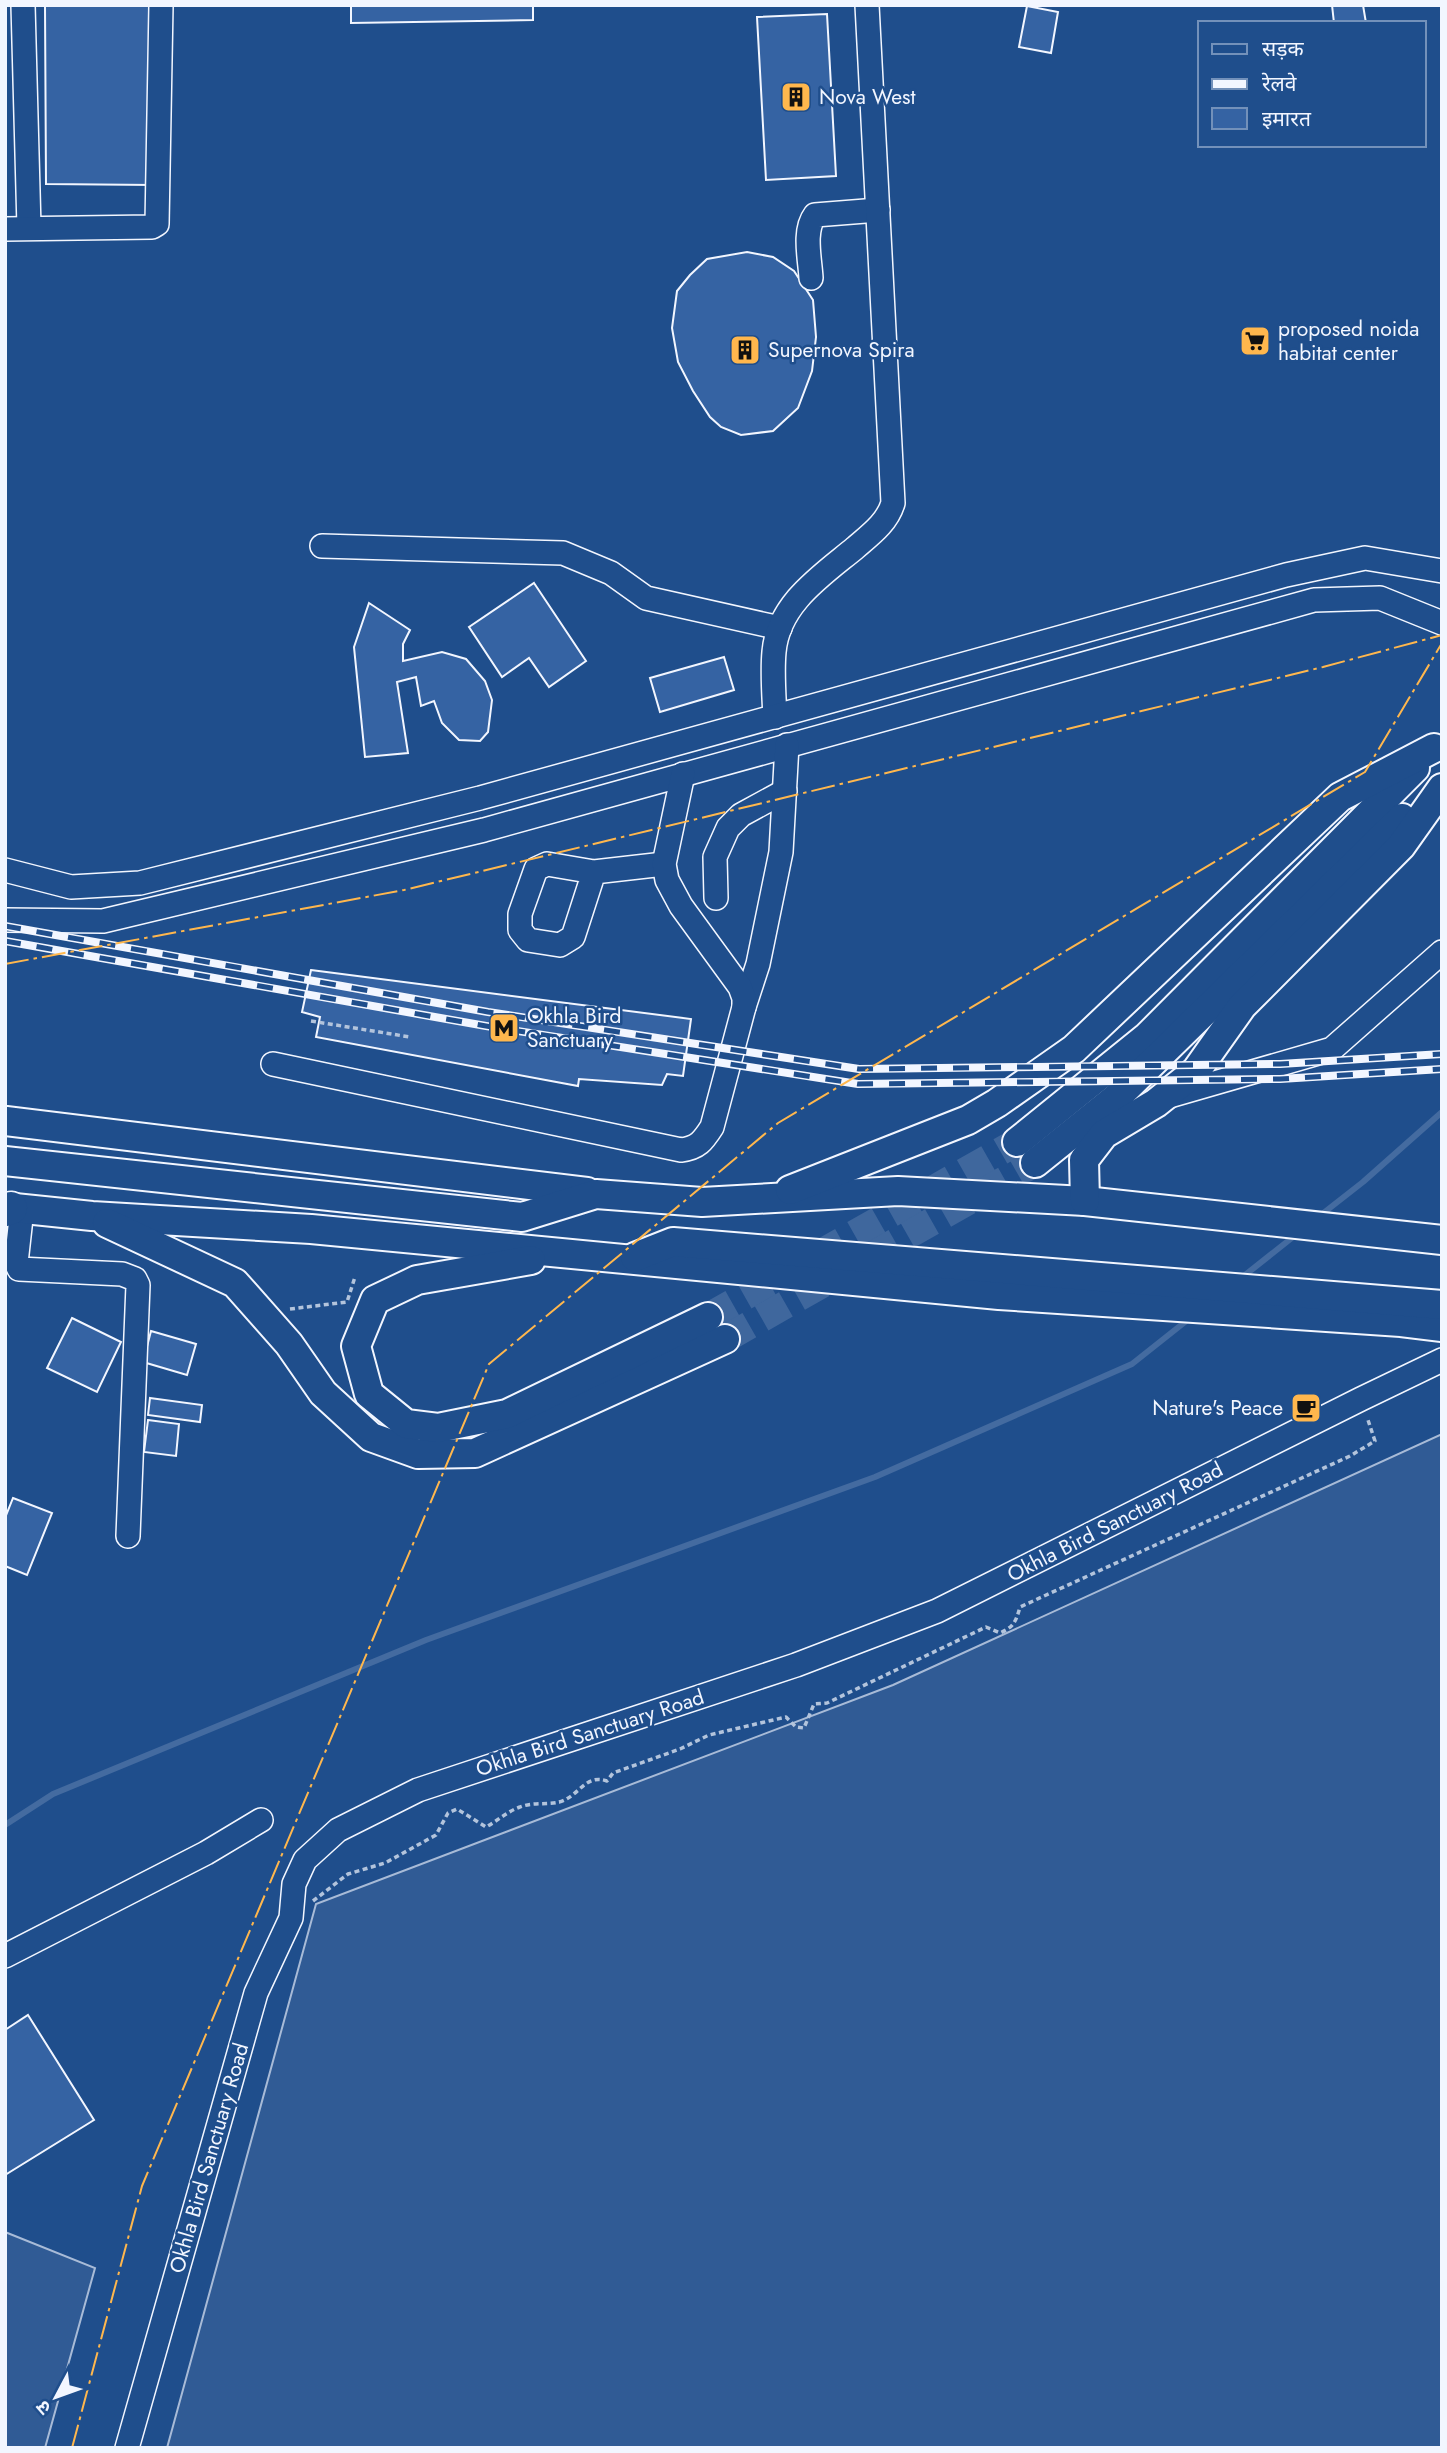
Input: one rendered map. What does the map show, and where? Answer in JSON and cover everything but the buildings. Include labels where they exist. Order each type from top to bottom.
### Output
[{"type":"main road","points":[[1438,744],[1147,1037],[1026,1153],[1116,1098],[1442,779]]},
{"type":"main road","points":[[766,1199],[968,1119],[997,1103],[1074,1049],[1340,797],[1438,744]]},
{"type":"main road","points":[[1085,1200],[1084,1160],[1104,1134],[1163,1098],[1196,1071],[1242,1006],[1401,846],[1442,788]]},
{"type":"main road","points":[[6,1121],[596,1194],[702,1202],[898,1191],[1085,1200],[1442,1240]]},
{"type":"main road","points":[[6,1121],[75,1167]]},
{"type":"main road","points":[[5,1161],[522,1217],[596,1194]]},
{"type":"main road","points":[[11,1209],[311,1229],[629,1260],[673,1242],[1003,1283],[1401,1312],[1442,1305]]},
{"type":"main road","points":[[92,1216],[235,1283],[289,1344],[323,1393],[371,1437],[418,1454],[475,1453],[725,1339]]},
{"type":"main road","points":[[569,1254],[417,1280],[375,1300],[356,1346],[369,1394],[406,1424],[438,1428],[507,1413],[708,1317]]},
{"type":"main road","points":[[1401,1312],[1442,1327]]},
{"type":"street","points":[[23,5],[29,228]]},
{"type":"street","points":[[5,229],[152,227],[157,224],[161,6],[169,5]]},
{"type":"street","points":[[775,717],[774,651],[780,628],[792,604],[873,532],[890,512],[893,503],[867,5]]},
{"type":"street","points":[[811,278],[809,233],[815,215],[878,210]]},
{"type":"street","points":[[322,546],[563,553],[611,573],[646,597],[780,628]]},
{"type":"street","points":[[5,870],[71,887],[140,883],[480,798],[1286,575],[1365,558],[1442,571]]},
{"type":"street","points":[[5,920],[103,922],[484,830],[1314,600],[1380,598],[1442,623]]},
{"type":"street","points":[[273,1064],[681,1150],[694,1149],[712,1127],[758,964],[781,852],[787,746]]},
{"type":"street","points":[[683,774],[664,863],[667,880],[673,893],[740,987],[744,1007]]},
{"type":"street","points":[[716,898],[715,857],[728,828],[741,815],[785,791]]},
{"type":"street","points":[[594,872],[664,863]]},
{"type":"street","points":[[1163,1098],[1332,1049],[1442,953]]},
{"type":"street","points":[[11,1209],[16,1263],[19,1269],[122,1274],[135,1279],[138,1285],[128,1536]]},
{"type":"street","name":"Okhla Bird Sanctuary Road","points":[[127,2448],[256,1993],[291,1917],[294,1884],[305,1860],[338,1830],[418,1790],[796,1665],[937,1611],[1442,1360]]},
{"type":"street","points":[[5,1956],[206,1853],[261,1820]]},
{"type":"path","points":[[311,1021],[410,1037]]},
{"type":"path","points":[[263,1312],[347,1302],[355,1277]]},
{"type":"path","points":[[291,1917],[348,1874],[385,1863],[436,1835],[448,1813],[457,1810],[486,1827],[521,1806],[561,1801],[576,1793],[587,1781],[599,1778],[607,1781],[613,1773],[680,1749],[709,1735],[786,1717],[796,1727],[804,1728],[814,1704],[827,1703],[986,1628],[1000,1633],[1015,1625],[1020,1607],[1338,1462],[1375,1441],[1361,1399]]},
{"type":"shaded area","points":[[1442,1434],[1442,2448],[167,2448],[316,1904],[893,1685]]},
{"type":"shaded area","points":[[5,2232],[95,2268],[45,2448],[5,2448]]},
{"type":"waterway","points":[[1317,1218],[1363,1182],[1442,1112]]},
{"type":"waterway","points":[[1240,1279],[1298,1233]]},
{"type":"waterway","points":[[5,1825],[53,1794],[426,1640],[875,1477],[1132,1364],[1190,1318]]},
{"type":"tunnel","points":[[708,1317],[1017,1142]]},
{"type":"tunnel","points":[[725,1339],[1035,1163]]},
{"type":"railway","points":[[5,926],[488,1012],[859,1069],[1280,1064],[1442,1054]]},
{"type":"railway","points":[[5,941],[486,1026],[858,1084],[1280,1079],[1442,1069]]},
{"type":"power","points":[[5,964],[404,890],[1323,667],[1442,635]]},
{"type":"power","points":[[72,2448],[142,2186],[489,1364],[778,1123],[1365,772],[1442,643]]},
{"type":"place","name":"Nova West","points":[[796,97]]},
{"type":"place","name":"proposed noida habitat center","points":[[1255,341]]},
{"type":"place","name":"Supernova Spira","points":[[745,350]]},
{"type":"place","name":"Okhla Bird Sanctuary","points":[[504,1028]]},
{"type":"place","name":"Nature's Peace","points":[[1306,1408]]}]
